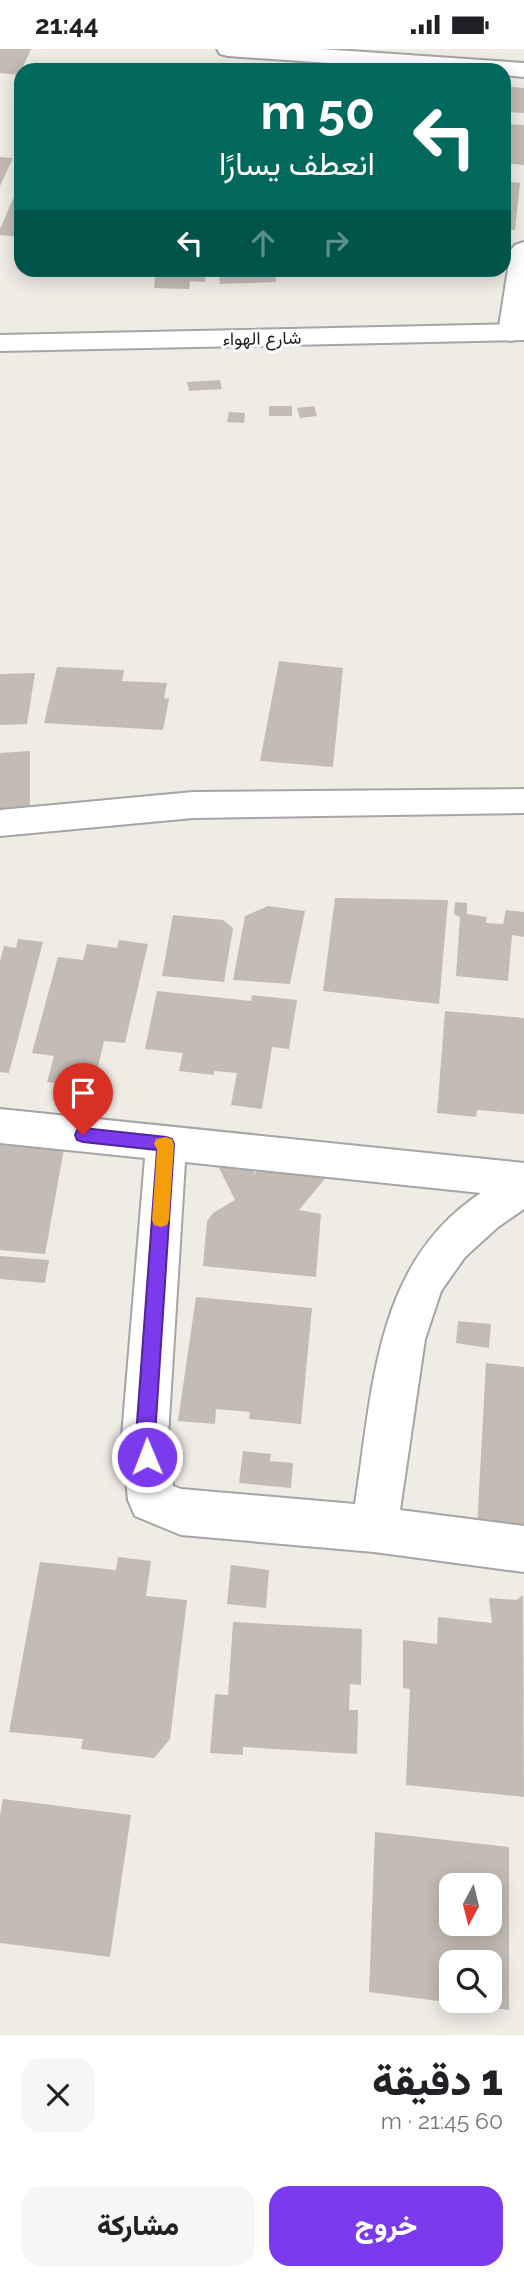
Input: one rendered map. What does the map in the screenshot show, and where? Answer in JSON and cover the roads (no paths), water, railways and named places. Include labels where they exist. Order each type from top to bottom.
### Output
[{"type":"street","points":[[228,49],[425,63]]},
{"type":"street","points":[[517,333],[524,250]]},
{"type":"street","name":"شارع الهواء","points":[[0,343],[517,333]]},
{"type":"street","points":[[0,823],[192,805],[524,801]]},
{"type":"street","points":[[0,1126],[524,1180]]},
{"type":"street","points":[[166,1144],[145,1436],[151,1500],[181,1513],[374,1529],[524,1549]]},
{"type":"street","points":[[374,1529],[403,1339],[423,1282],[450,1244],[483,1214],[524,1187]]}]
